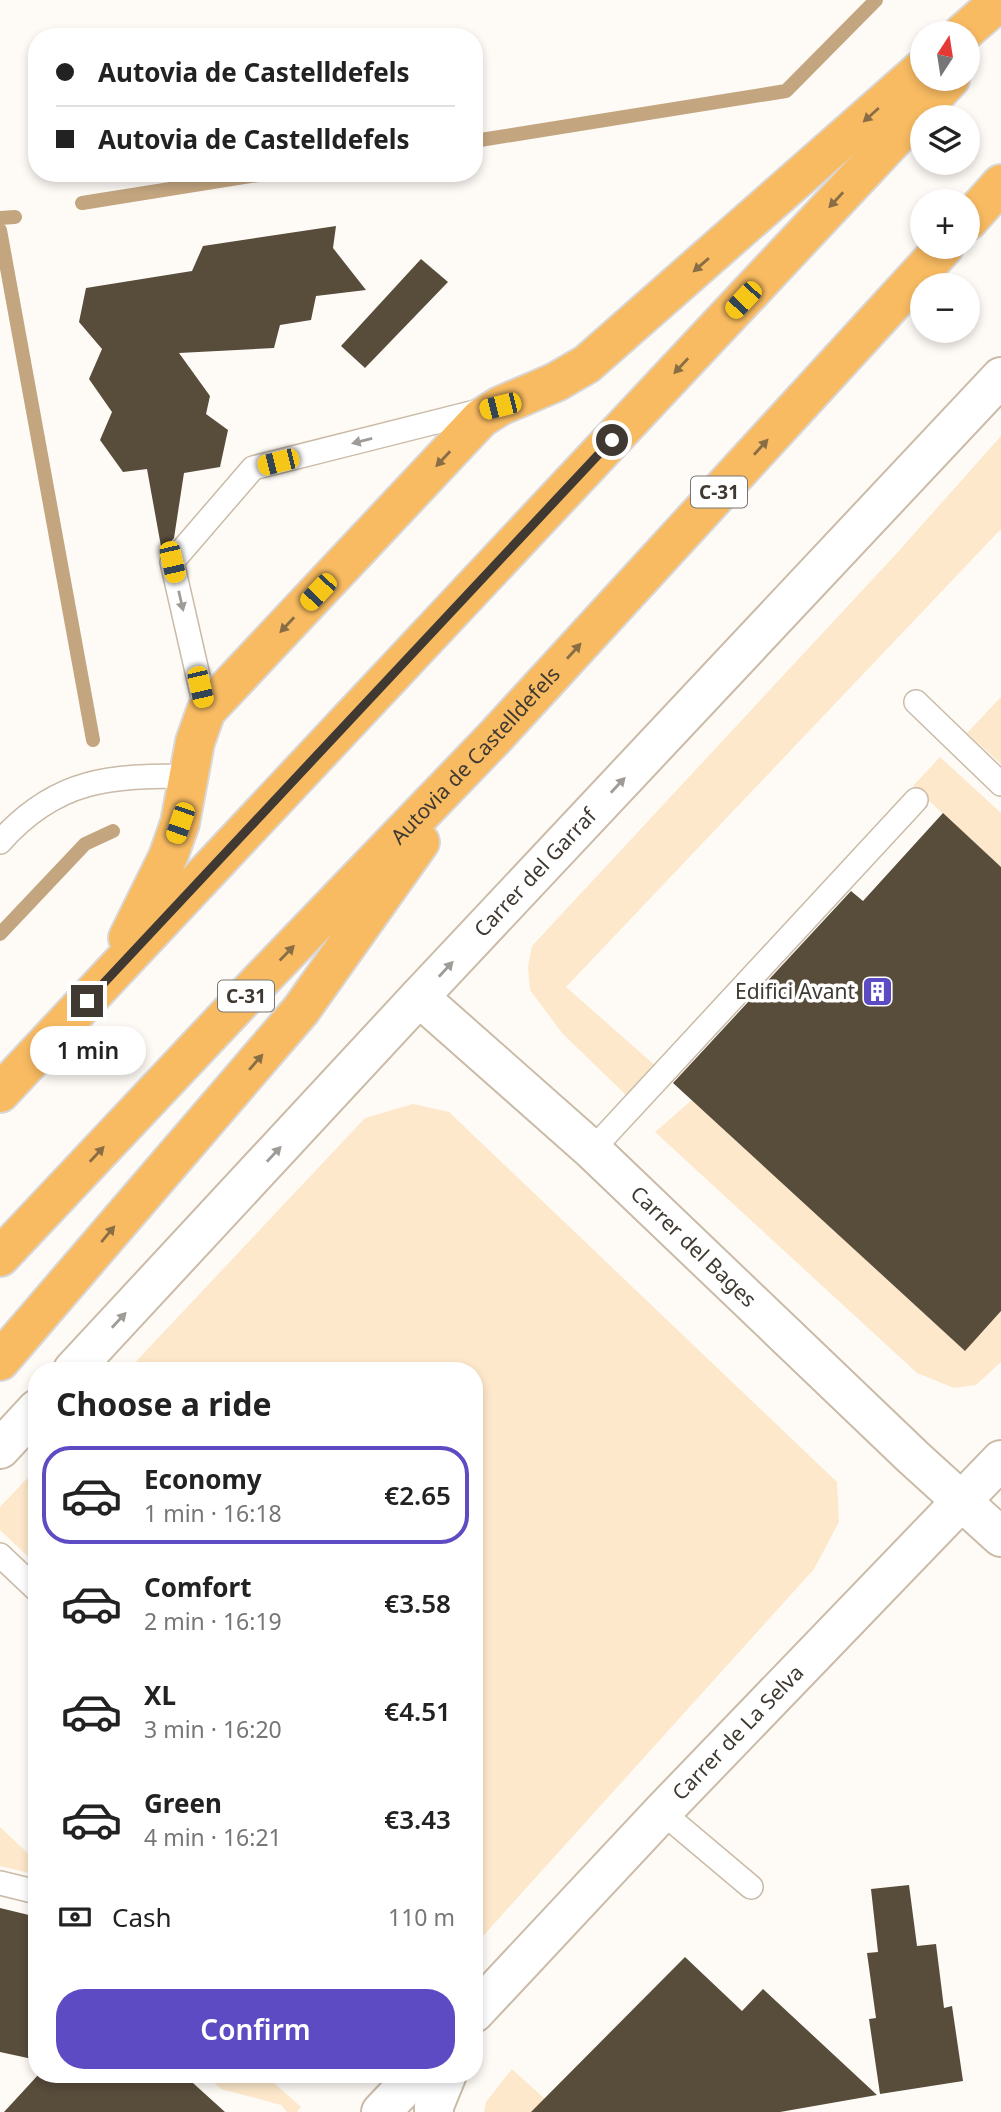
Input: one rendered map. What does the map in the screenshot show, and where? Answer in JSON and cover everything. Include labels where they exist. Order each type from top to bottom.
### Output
[{"type":"highway","points":[[977,21],[1001,0]]},
{"type":"highway","points":[[980,47],[1001,24]]},
{"type":"highway","points":[[105,982],[168,858],[180,823],[195,742],[206,712],[481,418],[587,364],[910,80]]},
{"type":"highway","points":[[0,1093],[939,91]]},
{"type":"highway","points":[[980,207],[1001,184]]},
{"type":"highway","name":"Autovia de Castelldefels","points":[[0,1258],[261,980],[495,737],[933,259]]},
{"type":"highway","points":[[0,1361],[301,1010],[495,737]]},
{"type":"street","name":"Carrer del Garraf","points":[[80,1362],[1001,377]]},
{"type":"street","name":"Carrer del Bages","points":[[419,998],[592,1150],[962,1503],[1001,1537]]},
{"type":"street","points":[[0,1449],[28,1419]]},
{"type":"street","name":"Carrer de La Selva","points":[[483,2002],[1001,1460]]},
{"type":"street","points":[[381,2112],[408,2083]]},
{"type":"street","points":[[434,2112],[443,2083]]},
{"type":"lane","points":[[206,712],[172,562],[254,468],[500,406]]},
{"type":"lane","points":[[916,702],[1001,783]]},
{"type":"lane","points":[[0,842],[42,803],[84,785],[131,776],[190,776]]},
{"type":"lane","points":[[592,1150],[916,800]]},
{"type":"lane","points":[[0,1555],[28,1581]]},
{"type":"lane","points":[[662,1812],[751,1887]]},
{"type":"lane","points":[[0,1883],[28,1890]]},
{"type":"shaded area","points":[[1001,436],[1001,529],[566,987],[658,1068],[629,1098],[562,1033],[530,990],[528,967],[532,946],[897,553]]},
{"type":"shaded area","points":[[1001,697],[1001,764],[967,733]]},
{"type":"shaded area","points":[[940,757],[1001,813],[1001,867],[913,786]]},
{"type":"shaded area","points":[[692,1100],[964,1350],[1001,1311],[1001,1362],[976,1385],[954,1388],[917,1373],[655,1132]]},
{"type":"shaded area","points":[[413,1104],[449,1112],[837,1482],[839,1522],[814,1569],[483,1936],[483,1362],[136,1362],[365,1118]]},
{"type":"shaded area","points":[[28,1477],[28,1556],[0,1530],[0,1507]]},
{"type":"shaded area","points":[[0,1827],[28,1853],[28,1873],[0,1866]]},
{"type":"shaded area","points":[[512,2069],[545,2099],[531,2112],[484,2112],[486,2102]]},
{"type":"shaded area","points":[[215,2083],[274,2083],[301,2107],[297,2112],[287,2112],[281,2105],[221,2089]]},
{"type":"building","points":[[336,226],[333,248],[366,290],[316,296],[311,320],[280,325],[274,348],[179,353],[210,396],[206,414],[228,430],[220,467],[184,473],[174,538],[162,552],[147,469],[123,472],[100,440],[112,412],[89,379],[102,349],[79,322],[86,288],[192,271],[203,246]]},
{"type":"building","points":[[421,259],[448,282],[365,368],[341,346]]},
{"type":"building","name":"Edifici Avant","points":[[943,813],[1001,867],[1001,1311],[965,1351],[673,1083],[851,891],[863,901]]},
{"type":"building","points":[[909,1885],[917,1946],[936,1944],[944,2008],[952,2006],[963,2081],[880,2094],[869,2019],[876,2018],[867,1953],[878,1952],[871,1889]]},
{"type":"building","points":[[0,1908],[28,1915],[28,2058],[0,2052]]},
{"type":"building","points":[[685,1957],[742,2011],[763,1989],[877,2095],[780,2112],[531,2112]]},
{"type":"building","points":[[31,2083],[193,2083],[225,2112],[4,2112]]},
{"type":"waterway","points":[[483,140],[786,91],[876,0]]},
{"type":"waterway","points":[[82,203],[214,182]]},
{"type":"waterway","points":[[0,218],[15,217]]},
{"type":"waterway","points":[[0,230],[93,740]]},
{"type":"waterway","points":[[0,934],[85,844],[113,831]]},
{"type":"place","name":"Edifici Avant","points":[[878,992]]},
{"type":"route","points":[[87,1001],[612,440]]}]
